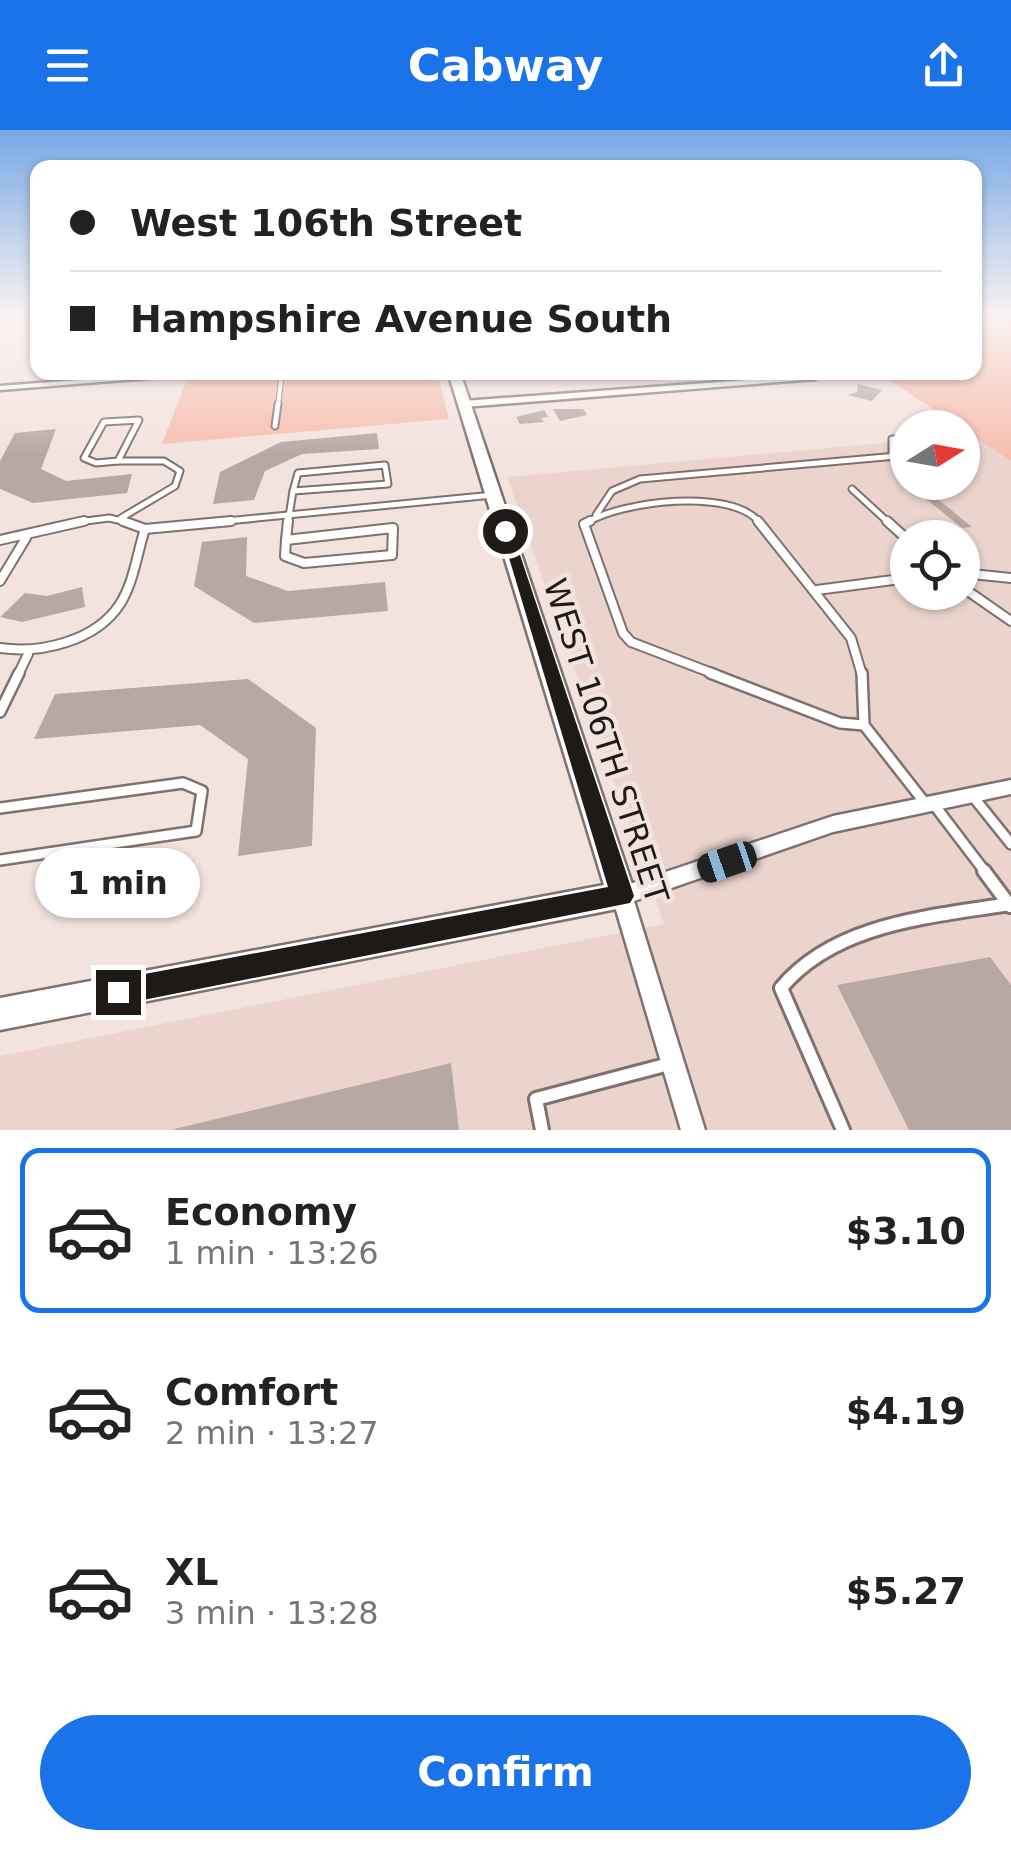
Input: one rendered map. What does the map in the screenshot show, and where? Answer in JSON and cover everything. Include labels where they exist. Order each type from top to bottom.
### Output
[{"type":"street","points":[[0,388],[114,380]]},
{"type":"street","name":"WEST 106TH STREET","points":[[456,380],[693,1130]]},
{"type":"street","points":[[464,404],[742,380]]},
{"type":"street","points":[[0,1014],[622,896],[833,824],[1011,787]]},
{"type":"lane","points":[[275,426],[281,380]]},
{"type":"lane","points":[[118,461],[139,420],[104,422],[84,458],[96,463],[164,461],[180,471],[175,486],[122,518]]},
{"type":"lane","points":[[596,515],[600,500],[612,490],[640,479],[890,456]]},
{"type":"lane","points":[[286,540],[392,528],[392,554],[304,563],[285,556],[286,540],[288,515],[291,492],[298,473],[385,465],[388,484],[291,492]]},
{"type":"lane","points":[[852,488],[890,523]]},
{"type":"lane","points":[[0,540],[26,538],[93,517],[122,518],[145,529],[493,495]]},
{"type":"lane","points":[[843,1130],[781,988],[792,968],[867,931],[1010,906],[864,725],[865,684],[851,638],[817,590],[754,515],[735,505],[711,502],[596,515],[584,524],[623,632],[631,642],[840,723],[864,725]]},
{"type":"lane","points":[[0,648],[28,654],[80,636],[119,606],[145,529]]},
{"type":"lane","points":[[0,581],[26,538]]},
{"type":"lane","points":[[980,575],[1011,578]]},
{"type":"lane","points":[[817,590],[890,580]]},
{"type":"lane","points":[[980,599],[1010,618]]},
{"type":"lane","points":[[0,712],[28,654]]},
{"type":"lane","points":[[0,808],[183,782],[202,791],[196,831],[0,860]]},
{"type":"lane","points":[[971,794],[1011,844]]},
{"type":"lane","points":[[542,1130],[536,1099],[674,1062]]},
{"type":"shaded area","points":[[982,362],[1011,362],[1011,461],[980,440],[980,410],[934,410],[890,380],[982,380]]},
{"type":"shaded area","points":[[187,380],[439,380],[449,419],[162,444]]},
{"type":"shaded area","points":[[980,440],[1011,461],[1011,1130],[0,1130],[0,1056],[664,924],[507,477],[890,443],[890,500],[980,500]]},
{"type":"building","points":[[858,384],[882,390],[872,401],[847,395],[857,392]]},
{"type":"building","points":[[553,409],[583,409],[587,415],[560,421]]},
{"type":"building","points":[[544,410],[548,417],[541,418],[544,422],[520,424],[516,417]]},
{"type":"building","points":[[56,429],[41,469],[66,481],[132,474],[127,493],[33,503],[0,489],[0,461],[15,433]]},
{"type":"building","points":[[377,433],[379,449],[302,454],[265,471],[254,500],[213,504],[220,472],[281,442]]},
{"type":"building","points":[[927,500],[939,500],[963,520],[952,520]]},
{"type":"building","points":[[247,537],[246,576],[288,591],[385,582],[388,611],[254,623],[194,586],[202,542]]},
{"type":"building","points":[[82,587],[85,607],[22,622],[0,617],[25,593],[47,596]]},
{"type":"building","points":[[248,679],[316,728],[312,846],[238,856],[248,759],[200,725],[34,739],[55,694]]},
{"type":"building","points":[[990,957],[1011,985],[1011,1130],[909,1130],[837,985]]},
{"type":"building","points":[[451,1063],[459,1130],[174,1130],[174,1129]]},
{"type":"route","points":[[118,992],[622,896],[505,531]]}]
